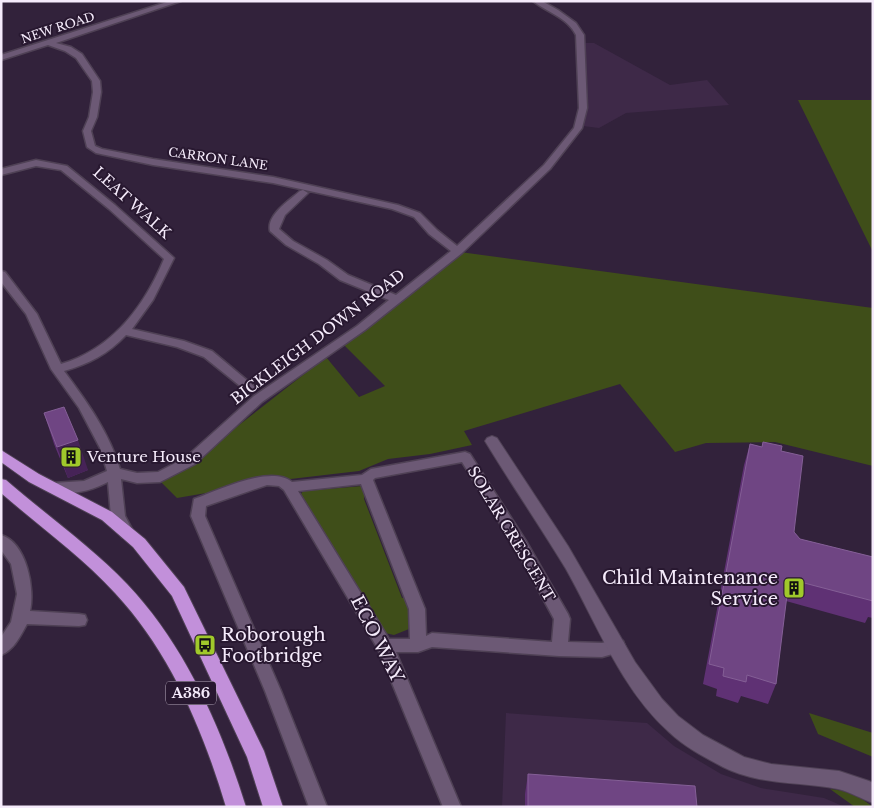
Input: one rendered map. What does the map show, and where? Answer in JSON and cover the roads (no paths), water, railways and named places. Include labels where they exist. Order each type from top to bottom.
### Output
[{"type":"highway","name":"A386","points":[[1,455],[52,488],[107,516],[139,543],[178,592],[257,757],[273,807]]},
{"type":"highway","name":"A386","points":[[1,484],[124,591],[184,677],[212,734],[236,807]]},
{"type":"street","name":"NEW ROAD","points":[[1,58],[178,1]]},
{"type":"street","name":"BICKLEIGH DOWN ROAD","points":[[114,473],[137,478],[160,477],[190,461],[258,399],[341,342],[460,249],[547,167],[578,128],[582,108],[580,35],[574,24],[556,11],[536,1]]},
{"type":"street","name":"CARRON LANE","points":[[49,43],[68,49],[79,56],[96,80],[97,92],[93,117],[86,131],[91,147],[99,151],[153,162],[321,189],[395,207],[417,215],[433,232],[460,249]]},
{"type":"street","name":"LEAT WALK","points":[[1,172],[36,163],[64,168],[112,207],[169,258],[164,272],[152,292],[123,332],[90,358],[57,370]]},
{"type":"street","points":[[304,193],[283,210],[275,220],[274,229],[281,238],[354,282],[397,299]]},
{"type":"street","points":[[1,274],[31,314],[57,370],[84,407],[107,448],[114,473],[118,516],[128,534]]},
{"type":"street","points":[[123,332],[180,344],[208,354],[249,387]]},
{"type":"street","points":[[492,441],[566,556],[645,692],[671,723],[695,742],[727,759],[750,768],[777,774],[828,777],[850,782],[873,794]]},
{"type":"street","name":"SOLAR CRESCENT","points":[[366,479],[370,474],[465,457],[521,545],[562,620],[559,649]]},
{"type":"street","points":[[52,488],[91,486],[114,473]]},
{"type":"street","points":[[318,807],[273,691],[204,534],[198,516],[199,503],[266,480],[286,484],[366,479],[417,609],[418,645]]},
{"type":"street","name":"ECO WAY","points":[[286,484],[385,646],[452,807]]},
{"type":"street","points":[[1,540],[16,556],[24,580],[23,617],[1,648]]},
{"type":"street","points":[[23,617],[79,620]]},
{"type":"street","points":[[385,646],[418,645],[432,640],[559,649],[602,650],[617,646]]},
{"type":"place","name":"Venture House","points":[[71,457]]},
{"type":"place","name":"Child Maintenance Service","points":[[794,588]]},
{"type":"place","name":"Roborough Footbridge","points":[[205,645]]}]
